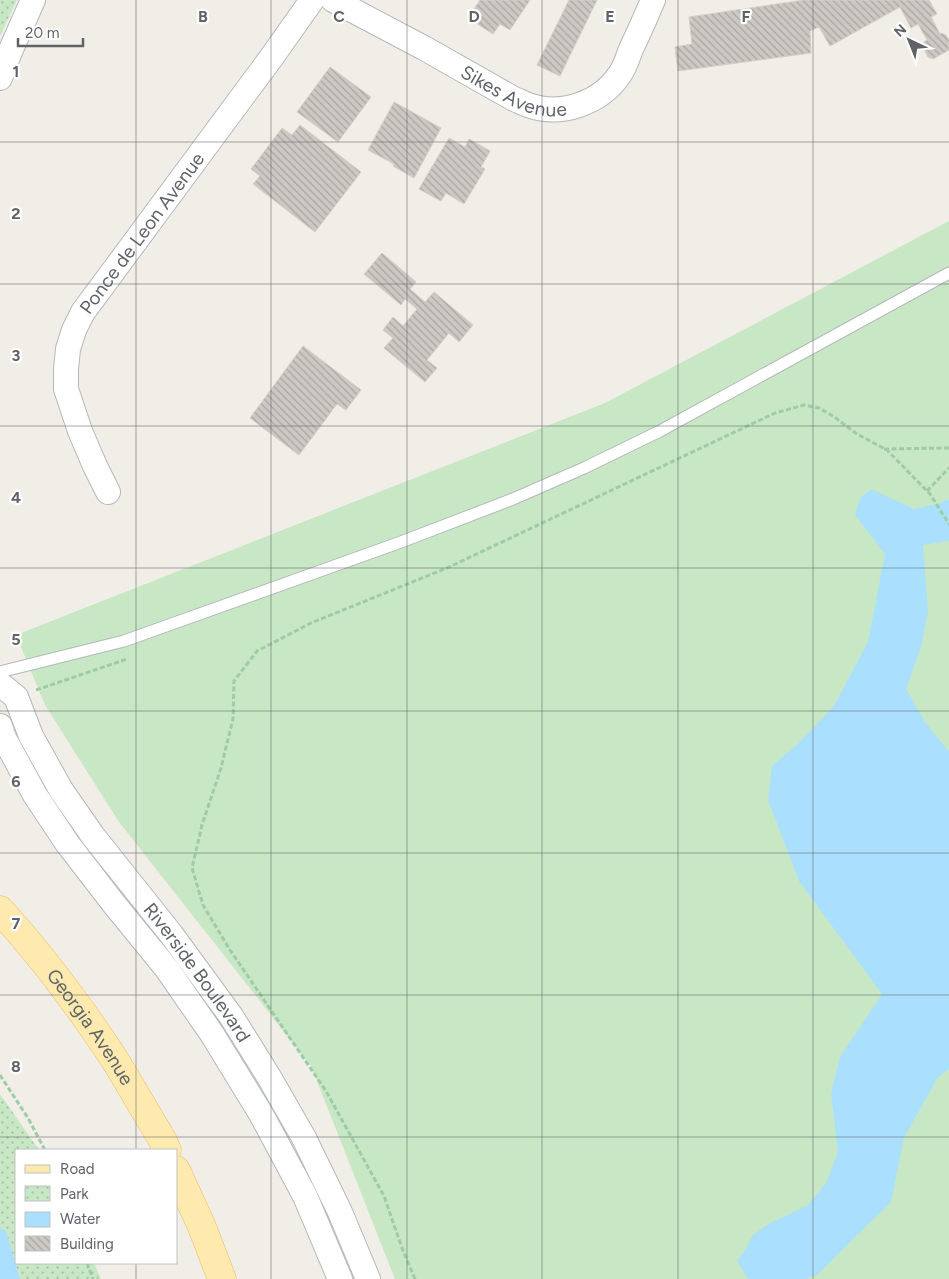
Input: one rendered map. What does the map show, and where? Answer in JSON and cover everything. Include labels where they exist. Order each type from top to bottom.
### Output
[{"type":"main road","name":"Georgia Avenue","points":[[0,910],[25,938],[72,998],[115,1061],[167,1149]]},
{"type":"main road","points":[[178,1174],[202,1227],[222,1279]]},
{"type":"street","points":[[0,78],[8,54],[33,0]]},
{"type":"street","name":"Ponce de Leon Avenue","points":[[108,492],[80,431],[66,388],[68,349],[74,330],[83,312],[312,0]]},
{"type":"street","name":"Sikes Avenue","points":[[333,0],[424,48],[514,99],[529,106],[545,109],[562,109],[578,105],[594,99],[607,89],[620,74],[653,0]]},
{"type":"street","name":"Riverside Boulevard","points":[[0,684],[16,697],[31,736],[61,790],[93,836],[171,934],[231,1016],[269,1076],[304,1138],[340,1212],[368,1279]]},
{"type":"street","name":"Riverside Boulevard","points":[[0,726],[4,738],[35,796],[114,904],[167,969],[212,1034],[261,1114],[305,1196],[340,1279]]},
{"type":"lane","points":[[0,672],[124,641],[513,499],[660,432],[949,274]]},
{"type":"path","points":[[414,1279],[384,1196],[326,1091],[230,950],[203,905],[192,868],[202,825],[221,768],[233,719],[234,681],[258,651],[311,623],[456,564],[775,413],[804,405],[819,408],[857,434],[887,450],[927,491],[949,524]]},
{"type":"path","points":[[884,449],[949,448]]},
{"type":"path","points":[[927,491],[949,468]]},
{"type":"path","points":[[0,1075],[28,1118],[44,1149]]},
{"type":"path","points":[[88,1264],[93,1279]]},
{"type":"green space","points":[[0,0],[17,0],[0,36]]},
{"type":"green space","points":[[949,221],[949,1279],[395,1279],[311,1066],[119,822],[45,705],[16,635],[605,403]]},
{"type":"green space","points":[[0,1094],[38,1149],[15,1149],[15,1264],[94,1264],[101,1279],[0,1279]]},
{"type":"water","points":[[871,489],[914,509],[949,499],[949,541],[923,545],[928,612],[921,647],[906,689],[925,722],[949,752],[949,1069],[938,1077],[904,1138],[891,1202],[818,1274],[806,1279],[750,1279],[747,1278],[737,1261],[753,1235],[770,1223],[807,1206],[826,1183],[838,1152],[831,1093],[840,1057],[882,994],[799,881],[768,800],[772,766],[798,744],[834,706],[868,642],[885,554],[855,515],[860,498]]},
{"type":"water","points":[[0,1228],[6,1231],[20,1279],[0,1279]]},
{"type":"building","points":[[480,0],[530,0],[510,30],[500,24],[493,34],[468,18]]},
{"type":"building","points":[[569,0],[597,0],[560,76],[537,65]]},
{"type":"building","points":[[804,0],[929,0],[937,14],[931,17],[940,34],[946,35],[949,40],[949,50],[933,59],[928,57],[923,47],[924,42],[927,40],[918,24],[911,28],[900,7],[830,46],[819,27],[810,31],[811,53],[678,71],[675,47],[692,44],[689,17]]},
{"type":"building","points":[[330,67],[371,97],[338,142],[297,112]]},
{"type":"building","points":[[394,102],[441,128],[414,178],[393,166],[394,164],[368,150]]},
{"type":"building","points":[[300,125],[361,172],[315,232],[253,184],[260,176],[251,169],[282,128],[292,135]]},
{"type":"building","points":[[449,138],[465,147],[469,139],[490,151],[481,167],[485,169],[464,204],[446,193],[441,201],[419,189]]},
{"type":"building","points":[[382,253],[416,282],[410,289],[425,302],[434,292],[473,325],[459,342],[449,333],[427,360],[437,368],[425,382],[384,348],[393,338],[383,330],[393,317],[403,326],[417,309],[405,299],[401,305],[364,274]]},
{"type":"building","points":[[303,346],[361,390],[346,410],[337,404],[299,455],[250,418]]}]
